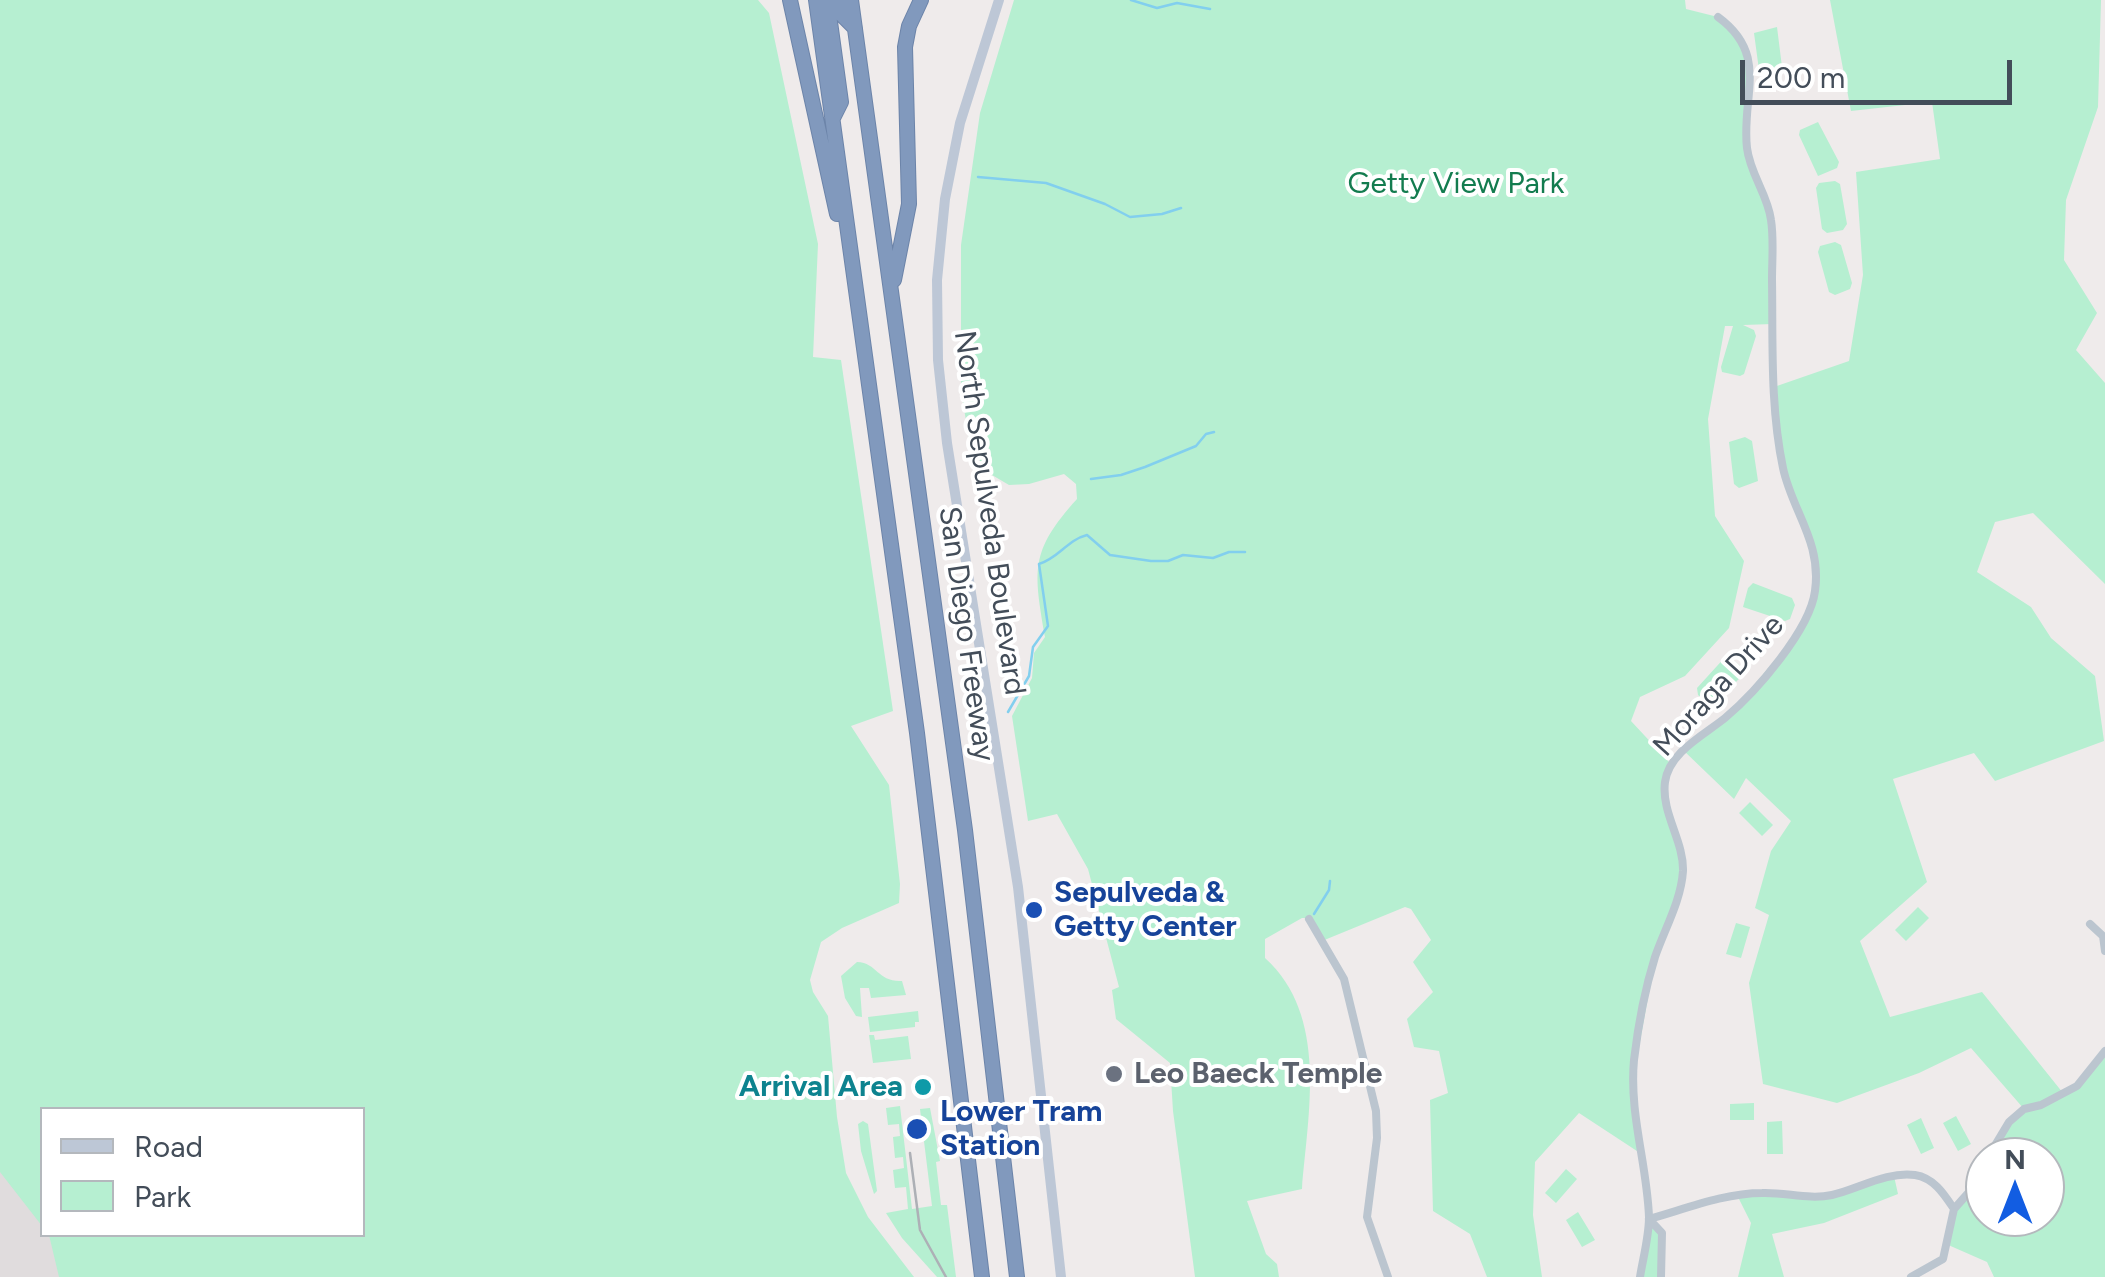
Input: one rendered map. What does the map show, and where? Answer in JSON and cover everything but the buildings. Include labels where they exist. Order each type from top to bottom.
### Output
[{"type":"highway","points":[[790,0],[858,308]]},
{"type":"highway","name":"San Diego Freeway","points":[[816,0],[950,990],[982,1277]]},
{"type":"highway","points":[[827,0],[841,102],[833,119]]},
{"type":"highway","points":[[839,0],[842,15],[856,29]]},
{"type":"highway","name":"San Diego Freeway","points":[[851,0],[984,986],[1017,1277]]},
{"type":"highway","points":[[891,295],[909,204],[905,47],[921,0]]},
{"type":"main road","name":"North Sepulveda Boulevard","points":[[999,0],[960,123],[944,199],[937,280],[938,360],[1014,862],[1061,1277]]},
{"type":"street","name":"Moraga Drive","points":[[1640,1277],[1649,1219],[1631,1091],[1637,1036],[1655,958],[1680,894],[1683,862],[1666,802],[1665,782],[1671,764],[1683,750],[1729,715],[1788,648],[1806,623],[1815,593],[1811,540],[1784,471],[1772,367],[1771,216],[1747,149],[1750,63],[1734,28],[1718,17]]},
{"type":"street","points":[[1309,918],[1344,979],[1376,1111],[1377,1138],[1367,1217],[1388,1277]]},
{"type":"street","points":[[2090,924],[2104,936],[2105,951]]},
{"type":"street","points":[[2000,1137],[2009,1122],[2024,1109],[2041,1105],[2077,1086],[2105,1051]]},
{"type":"street","points":[[1649,1219],[1737,1195],[1764,1192],[1796,1197],[1829,1196],[1894,1176],[1914,1175],[1930,1180],[1954,1209]]},
{"type":"street","points":[[1911,1277],[1942,1258],[1954,1209],[1965,1197]]},
{"type":"street","name":"Moraga Drive","points":[[1649,1219],[1662,1233],[1660,1277]]},
{"type":"shaded area","points":[[0,1128],[40,1179],[40,1237],[83,1237],[88,1277],[0,1277]]},
{"type":"green space","points":[[0,0],[758,0],[769,13],[818,244],[813,357],[841,360],[893,711],[851,726],[889,785],[899,903],[842,928],[821,942],[810,980],[828,1016],[846,1173],[868,1217],[914,1277],[59,1277],[49,1237],[365,1237],[365,1107],[40,1107],[40,1223],[0,1172]]},
{"type":"green space","name":"Getty View Park","points":[[1014,0],[1685,0],[1686,9],[1718,17],[1733,28],[1750,63],[1747,149],[1771,216],[1773,324],[1743,325],[1754,330],[1756,336],[1740,376],[1722,372],[1733,326],[1725,326],[1708,419],[1715,516],[1744,561],[1729,628],[1685,676],[1640,697],[1631,721],[1671,764],[1665,782],[1682,876],[1655,959],[1631,1091],[1640,1153],[1579,1113],[1535,1162],[1533,1215],[1542,1277],[1487,1277],[1470,1234],[1433,1211],[1430,1100],[1448,1093],[1439,1051],[1414,1047],[1407,1019],[1433,992],[1413,962],[1431,940],[1411,909],[1405,907],[1322,941],[1307,918],[1265,939],[1265,958],[1285,981],[1299,1008],[1306,1037],[1310,1098],[1302,1189],[1247,1201],[1266,1254],[1277,1264],[1279,1277],[1195,1277],[1170,1063],[1116,1019],[1112,990],[1119,987],[1088,869],[1057,814],[1028,821],[1012,716],[1032,678],[1034,653],[1045,637],[1038,578],[1043,548],[1077,499],[1076,484],[1064,474],[1009,485],[992,475],[971,450],[961,391],[961,245],[980,113]]},
{"type":"green space","points":[[1830,0],[2101,0],[2098,107],[2066,200],[2064,260],[2097,313],[2076,350],[2105,383],[2105,584],[2033,513],[1995,522],[1977,572],[2031,607],[2051,638],[2095,676],[2104,741],[1995,781],[1974,753],[1893,779],[1927,882],[1860,941],[1890,1017],[1982,992],[2063,1093],[2077,1086],[2105,1051],[2105,1277],[1994,1277],[1987,1262],[1946,1244],[1954,1209],[1965,1193],[1965,1237],[2065,1237],[2065,1137],[1999,1137],[2024,1109],[1971,1048],[1919,1073],[1837,1103],[1763,1084],[1749,983],[1769,915],[1755,908],[1771,851],[1791,821],[1746,778],[1734,799],[1683,750],[1729,715],[1806,623],[1816,570],[1783,471],[1774,387],[1849,361],[1863,275],[1856,172],[1940,159],[1932,102],[1851,111]]},
{"type":"green space","points":[[1777,27],[1782,67],[1778,72],[1763,74],[1759,70],[1754,33]]},
{"type":"green space","points":[[1818,122],[1839,162],[1837,168],[1818,176],[1799,135],[1800,130]]},
{"type":"green space","points":[[1819,183],[1840,184],[1847,224],[1843,230],[1827,233],[1822,229],[1816,188]]},
{"type":"green space","points":[[1835,242],[1841,245],[1852,283],[1850,289],[1835,295],[1829,292],[1818,252],[1820,246]]},
{"type":"green space","points":[[1745,437],[1752,441],[1758,481],[1739,488],[1734,484],[1729,442]]},
{"type":"green space","points":[[1753,583],[1792,598],[1795,605],[1790,619],[1785,621],[1743,607]]},
{"type":"green space","points":[[1727,655],[1746,671],[1716,704],[1709,704],[1698,695],[1697,688]]},
{"type":"green space","points":[[1750,802],[1773,825],[1762,836],[1739,813]]},
{"type":"green space","points":[[1918,907],[1929,918],[1906,941],[1895,930]]},
{"type":"green space","points":[[1736,923],[1750,927],[1741,958],[1726,954]]},
{"type":"green space","points":[[857,962],[887,979],[902,981],[906,995],[871,998],[869,988],[860,988],[862,1017],[856,1016],[845,998],[841,976]]},
{"type":"green space","points":[[918,1011],[919,1022],[915,1022],[915,1027],[870,1032],[868,1017]]},
{"type":"green space","points":[[869,1035],[874,1035],[875,1040],[908,1036],[911,1059],[873,1063]]},
{"type":"green space","points":[[1754,1103],[1754,1120],[1730,1120],[1730,1104]]},
{"type":"green space","points":[[900,1106],[912,1209],[932,1206],[920,1109],[930,1108],[940,1161],[936,1162],[941,1205],[947,1205],[956,1277],[937,1277],[902,1238],[886,1213],[908,1209],[906,1187],[895,1188],[893,1170],[904,1168],[903,1157],[895,1158],[893,1137],[900,1136],[899,1124],[888,1125],[886,1108]]},
{"type":"green space","points":[[1956,1116],[1967,1137],[1965,1147],[1958,1151],[1943,1123]]},
{"type":"green space","points":[[1921,1118],[1934,1148],[1921,1154],[1907,1125]]},
{"type":"green space","points":[[1782,1121],[1783,1154],[1767,1154],[1767,1122]]},
{"type":"green space","points":[[858,1124],[868,1124],[877,1191],[874,1194],[861,1151]]},
{"type":"green space","points":[[1566,1169],[1577,1179],[1556,1203],[1545,1193]]},
{"type":"green space","points":[[1894,1176],[1898,1194],[1824,1223],[1772,1234],[1784,1277],[1738,1277],[1751,1223],[1737,1195],[1829,1196]]},
{"type":"green space","points":[[1578,1212],[1595,1240],[1582,1247],[1566,1220]]},
{"type":"green space","points":[[1649,1219],[1662,1233],[1661,1277],[1640,1277]]},
{"type":"waterway","points":[[1131,0],[1157,8],[1177,3],[1210,9]]},
{"type":"waterway","points":[[978,177],[1046,183],[1130,217],[1181,208]]},
{"type":"waterway","points":[[1091,479],[1145,467],[1196,446],[1206,434],[1214,432]]},
{"type":"waterway","points":[[1008,712],[1029,676],[1033,647],[1048,626],[1039,564],[1087,535],[1110,555],[1151,561],[1245,552]]},
{"type":"waterway","points":[[1314,914],[1329,890],[1330,881]]},
{"type":"railway","points":[[910,1153],[920,1230],[946,1277]]},
{"type":"place","name":"Sepulveda & Getty Center","points":[[1034,910]]},
{"type":"place","name":"Leo Baeck Temple","points":[[1114,1074]]},
{"type":"place","name":"Arrival Area","points":[[923,1087]]},
{"type":"place","name":"Lower Tram Station","points":[[917,1129]]}]
